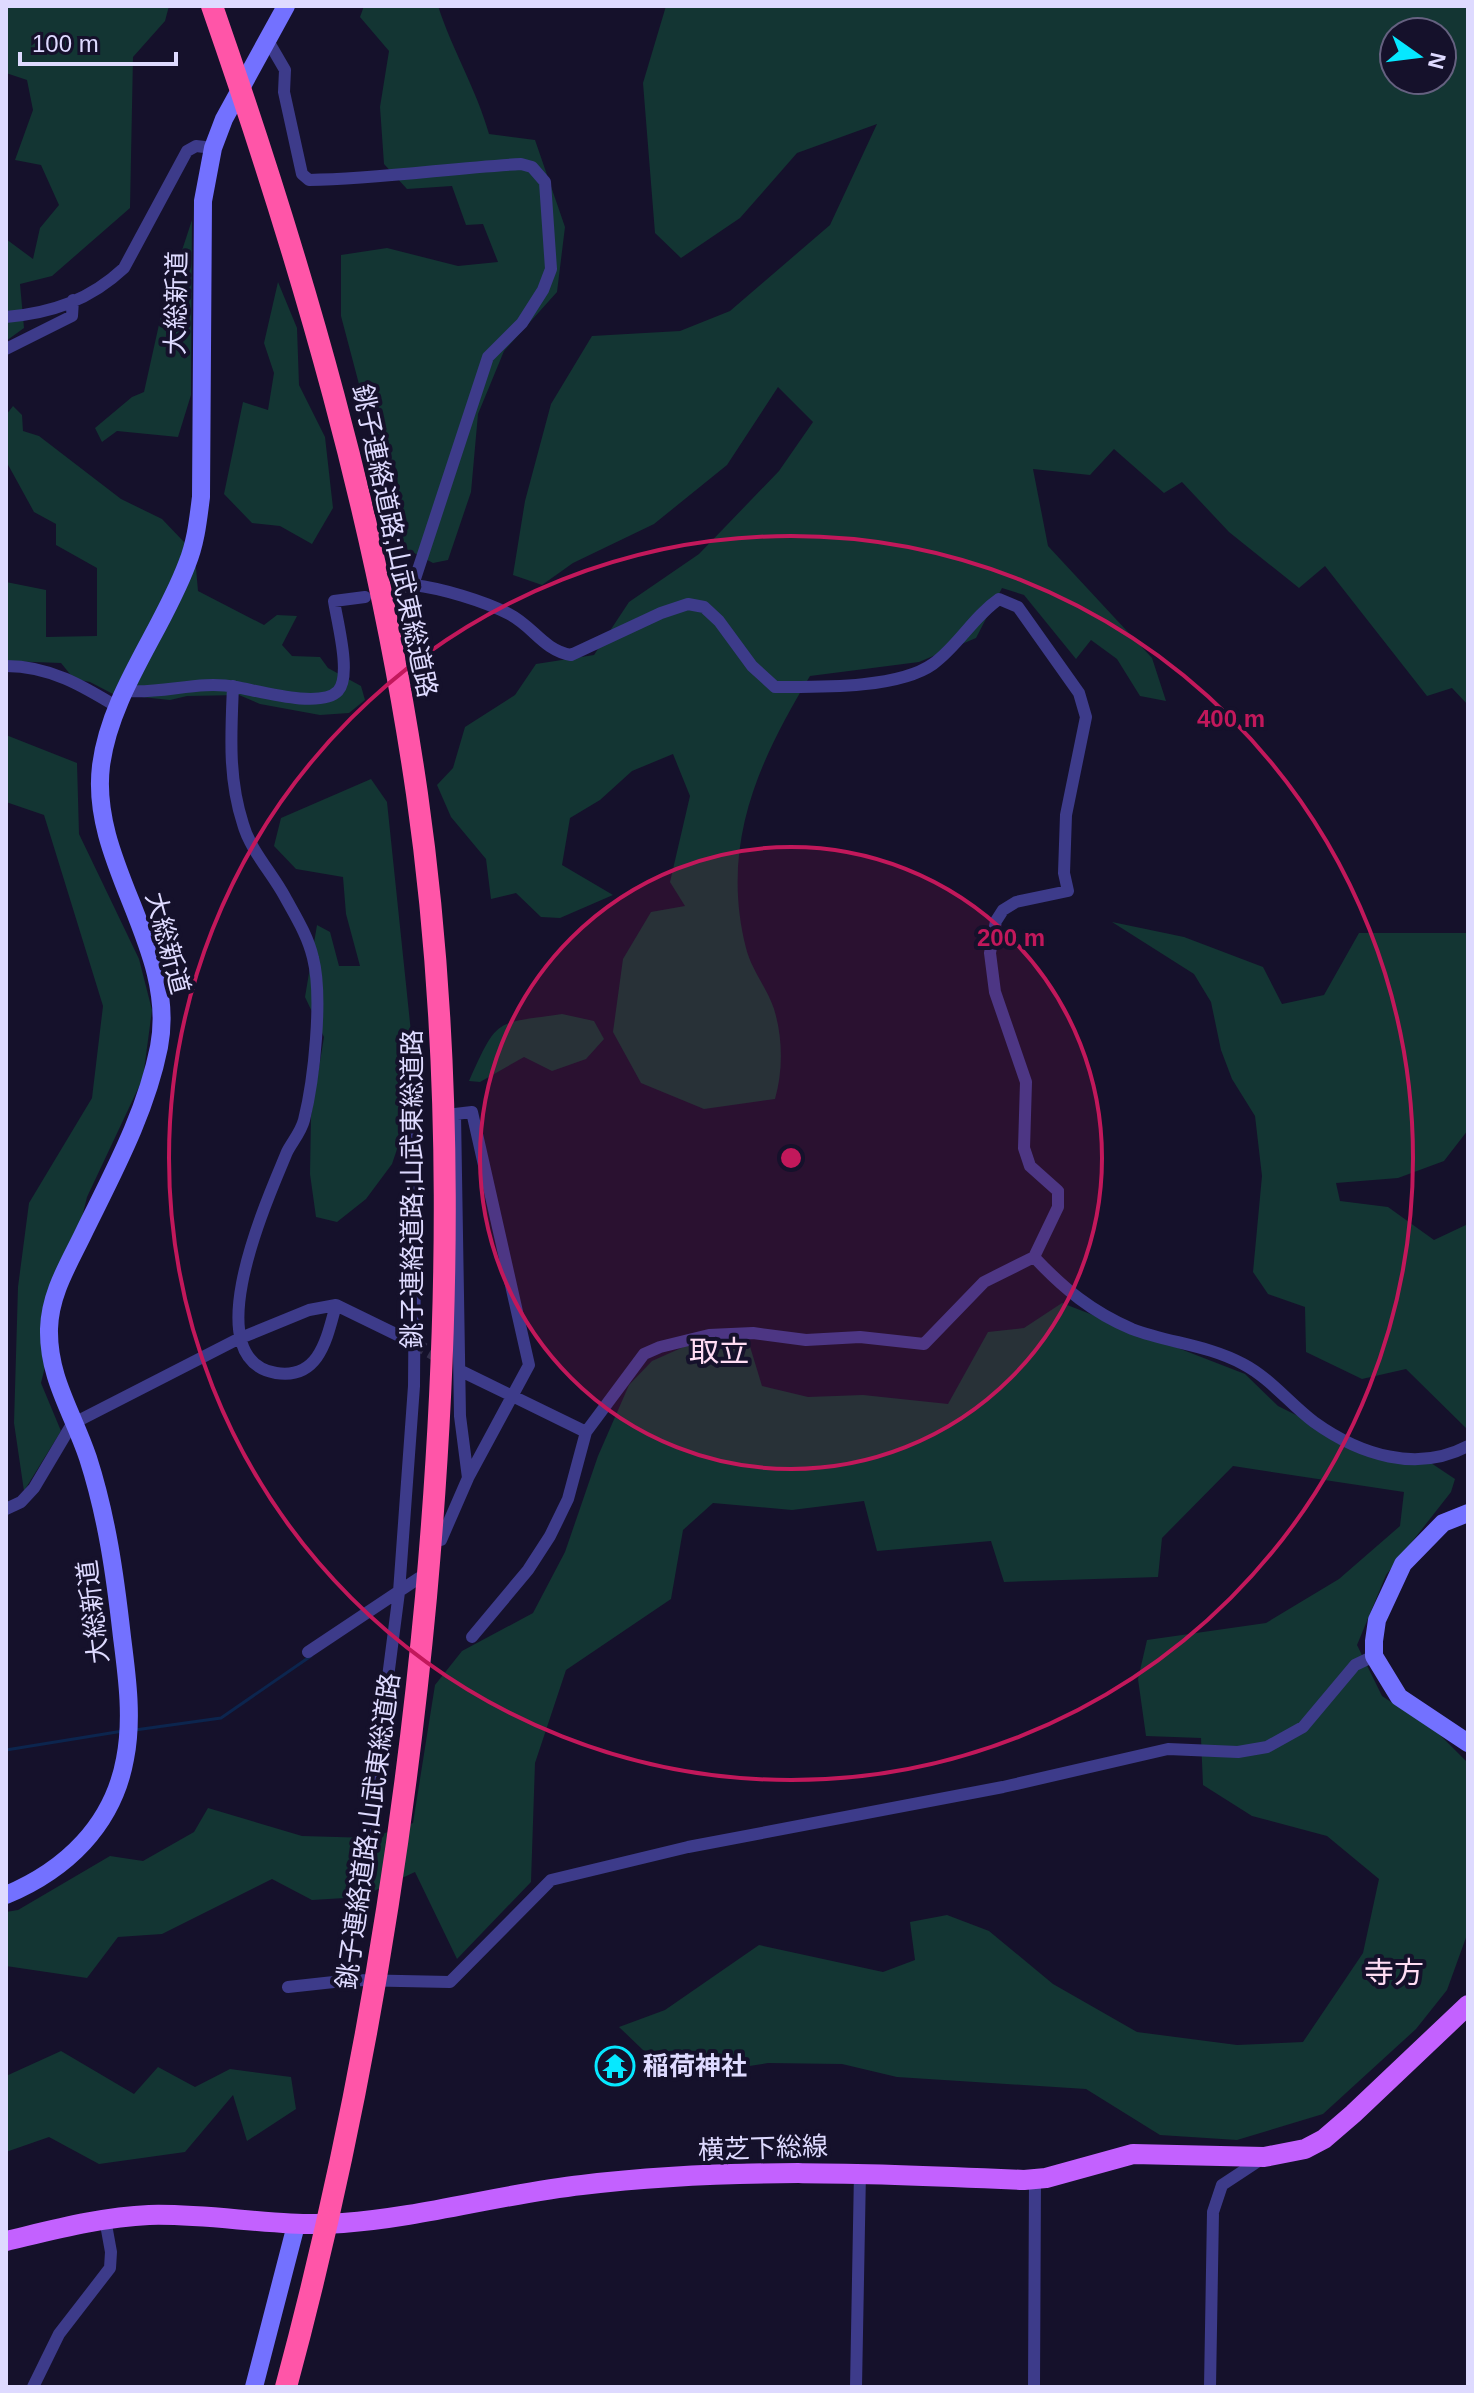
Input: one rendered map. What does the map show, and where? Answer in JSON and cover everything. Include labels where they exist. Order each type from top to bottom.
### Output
[{"type":"highway","name":"銚子連絡道路;山武東総道路","points":[[212,6],[274,185],[350,448],[377,567],[417,797],[438,1001],[445,1190],[439,1423],[402,1816],[362,2061],[332,2206],[286,2387]]},
{"type":"main road","name":"横芝下総線","points":[[6,2241],[105,2219],[151,2215],[296,2225],[424,2214],[509,2195],[584,2185],[707,2175],[860,2172],[1035,2179],[1133,2154],[1264,2157],[1293,2154],[1324,2139],[1468,2005]]},
{"type":"street","name":"大総新道","points":[[6,1895],[36,1883],[69,1859],[92,1834],[112,1804],[126,1758],[128,1699],[112,1548],[86,1452],[51,1367],[50,1306],[134,1127],[148,1091],[161,1025],[156,977],[106,828],[101,796],[101,766],[123,700],[187,566],[195,541],[201,497],[203,201],[213,148],[224,119],[286,6]]},
{"type":"street","points":[[265,44],[285,70],[284,92],[302,174],[309,180],[379,179],[431,169],[521,164],[532,167],[545,182],[551,269],[543,290],[522,323],[488,357],[413,585],[453,592],[510,615],[555,652],[571,655],[661,613],[688,604],[704,607],[752,666],[775,687],[878,681],[916,675],[935,663],[999,599],[1018,607],[1079,693],[1086,717],[1066,815],[1064,873],[1068,891],[1016,902],[1003,910],[996,921],[990,953],[995,992],[1026,1082],[1024,1148],[1030,1166],[1058,1191],[1058,1207],[1034,1257],[996,1273],[984,1282],[924,1344],[860,1337],[806,1340],[753,1333],[709,1335],[644,1354],[628,1371],[586,1432],[568,1499],[550,1536],[528,1570],[472,1637]]},
{"type":"street","points":[[6,317],[45,314],[108,283],[124,268],[187,151],[196,146],[213,148]]},
{"type":"street","points":[[6,349],[72,316],[73,300]]},
{"type":"street","points":[[6,666],[30,666],[123,700],[207,683],[317,699],[338,692],[346,677],[334,601],[365,597]]},
{"type":"street","points":[[233,686],[230,768],[243,826],[309,944],[318,999],[303,1123],[285,1158],[243,1267],[238,1339],[249,1357],[274,1373],[294,1373],[315,1363],[322,1355],[336,1305]]},
{"type":"street","points":[[441,1540],[468,1478],[529,1365],[472,1112],[455,1114],[460,1416],[468,1478]]},
{"type":"street","points":[[368,1832],[399,1592],[414,1386],[416,1122]]},
{"type":"street","points":[[1034,1257],[1081,1303],[1134,1330],[1210,1348],[1246,1365],[1315,1423],[1354,1444],[1412,1462],[1445,1458],[1468,1446]]},
{"type":"street","points":[[6,1509],[21,1502],[34,1488],[72,1424],[238,1339],[309,1310],[336,1305],[414,1343]]},
{"type":"street","points":[[461,1371],[586,1432]]},
{"type":"street","points":[[1468,1513],[1443,1523],[1403,1564],[1377,1620],[1374,1656],[1399,1697],[1468,1743]]},
{"type":"street","points":[[308,1652],[425,1577]]},
{"type":"street","points":[[288,1987],[352,1980],[450,1982],[551,1880],[688,1847],[1003,1787],[1168,1749],[1238,1752],[1267,1747],[1303,1727],[1355,1665],[1374,1656]]},
{"type":"street","points":[[1210,2387],[1213,2212],[1222,2185],[1264,2157]]},
{"type":"street","points":[[856,2387],[860,2172]]},
{"type":"street","points":[[1034,2387],[1035,2179]]},
{"type":"street","points":[[33,2387],[59,2334],[110,2268],[111,2252],[105,2219]]},
{"type":"street","points":[[254,2387],[296,2225]]},
{"type":"green space","points":[[6,6],[169,6],[165,21],[133,57],[130,208],[52,276],[20,284],[24,328],[6,341],[6,239],[33,259],[40,228],[59,205],[41,165],[15,160],[33,110],[27,80],[6,73]]},
{"type":"green space","points":[[364,6],[438,6],[489,134],[535,140],[565,227],[557,292],[504,351],[478,414],[471,492],[448,560],[433,563],[401,546],[397,470],[369,422],[341,316],[341,255],[387,248],[458,266],[498,262],[483,224],[466,225],[452,186],[407,189],[384,164],[380,107],[389,51],[360,17]]},
{"type":"green space","points":[[666,6],[1468,6],[1468,705],[1452,688],[1427,696],[1325,566],[1299,588],[1229,532],[1182,482],[1164,493],[1114,449],[1090,475],[1033,469],[1048,546],[1152,658],[1166,701],[1140,696],[1117,659],[1091,640],[1076,659],[1024,595],[1002,588],[976,638],[919,662],[810,676],[774,740],[760,773],[741,839],[738,874],[739,910],[746,948],[771,1001],[779,1031],[781,1066],[775,1099],[704,1109],[641,1083],[613,1032],[623,959],[651,912],[685,906],[670,882],[690,796],[673,754],[632,771],[600,800],[570,818],[562,865],[613,895],[560,918],[541,917],[516,893],[491,899],[486,859],[451,817],[437,785],[453,768],[465,727],[515,695],[536,664],[594,655],[629,602],[699,554],[779,471],[813,422],[778,387],[727,465],[654,524],[573,563],[542,585],[513,575],[525,501],[551,404],[592,336],[680,331],[730,311],[830,225],[877,124],[797,153],[740,218],[681,258],[655,233],[643,83]]},
{"type":"green space","points":[[192,220],[191,395],[178,437],[117,431],[102,442],[95,428],[132,397],[144,392],[162,311]]},
{"type":"green space","points":[[278,282],[297,328],[299,385],[325,437],[333,508],[312,544],[280,526],[252,523],[224,494],[243,402],[268,410],[274,373],[264,343]]},
{"type":"green space","points":[[13,406],[22,415],[23,431],[39,436],[121,499],[162,519],[184,542],[196,568],[198,591],[264,625],[277,615],[297,616],[282,645],[292,656],[320,657],[328,668],[361,686],[365,700],[349,713],[320,715],[260,704],[239,695],[187,696],[170,700],[113,694],[90,682],[74,679],[61,663],[6,661],[6,582],[46,590],[46,637],[97,636],[97,568],[56,545],[56,524],[34,512],[6,461],[6,415]]},
{"type":"green space","points":[[6,735],[77,763],[79,834],[139,959],[152,1010],[143,1078],[87,1197],[41,1383],[61,1431],[24,1491],[14,1423],[18,1287],[29,1203],[92,1098],[103,1006],[44,815],[6,802]]},
{"type":"green space","points":[[371,779],[387,802],[417,1090],[392,1164],[366,1199],[337,1222],[316,1217],[310,1174],[311,1116],[324,1037],[305,997],[317,925],[330,932],[339,966],[360,966],[346,914],[343,877],[296,869],[274,846],[281,818]]},
{"type":"green space","points":[[1112,922],[1184,937],[1263,967],[1282,1004],[1324,995],[1359,933],[1468,933],[1468,1130],[1444,1161],[1398,1178],[1336,1183],[1340,1201],[1388,1207],[1434,1240],[1468,1224],[1468,1430],[1406,1369],[1362,1379],[1306,1352],[1305,1307],[1268,1294],[1253,1272],[1262,1176],[1255,1116],[1232,1079],[1221,1050],[1211,1002],[1194,974]]},
{"type":"green space","points":[[562,1014],[594,1021],[604,1039],[586,1059],[552,1071],[524,1057],[480,1082],[469,1081],[486,1045],[501,1027]]},
{"type":"green space","points":[[1062,1303],[1245,1374],[1278,1406],[1354,1444],[1428,1461],[1455,1479],[1451,1492],[1386,1575],[1357,1645],[1382,1696],[1438,1733],[1468,1763],[1468,1932],[1447,1990],[1416,2029],[1323,2114],[1237,2140],[1160,2135],[1086,2089],[897,2077],[842,2064],[768,2063],[717,2071],[643,2050],[619,2027],[665,2010],[759,1945],[883,1972],[915,1960],[910,1922],[947,1915],[989,1931],[1053,1984],[1137,2032],[1237,2045],[1303,2042],[1363,1953],[1379,1879],[1327,1836],[1252,1816],[1203,1785],[1201,1738],[1146,1736],[1138,1679],[1147,1640],[1266,1623],[1339,1579],[1400,1526],[1404,1492],[1233,1466],[1162,1538],[1158,1577],[1004,1582],[991,1541],[877,1551],[864,1501],[792,1510],[713,1503],[683,1530],[671,1599],[566,1670],[535,1763],[531,1882],[457,1959],[415,1872],[361,1897],[312,1900],[272,1879],[162,1934],[118,1937],[87,1978],[6,1966],[6,1912],[18,1910],[110,1856],[143,1861],[194,1832],[208,1808],[302,1836],[371,1838],[413,1823],[435,1685],[462,1651],[533,1613],[565,1552],[598,1456],[629,1385],[652,1361],[688,1345],[748,1340],[762,1386],[808,1397],[863,1395],[948,1404],[988,1332],[1024,1328]]},
{"type":"green space","points":[[61,2051],[134,2094],[158,2067],[195,2087],[230,2069],[291,2077],[296,2109],[247,2141],[233,2095],[185,2152],[99,2164],[49,2137],[6,2152],[6,2076]]},
{"type":"waterway","points":[[135,1730],[221,1718],[311,1656]]},
{"type":"waterway","points":[[6,1750],[123,1731]]},
{"type":"tunnel","points":[[376,594],[413,585]]},
{"type":"tunnel","points":[[414,1343],[445,1361]]},
{"type":"place","name":"稲荷神社","points":[[615,2066]]},
{"type":"district","name":"取立","points":[[719,1351]]},
{"type":"district","name":"寺方","points":[[1394,1972]]}]
